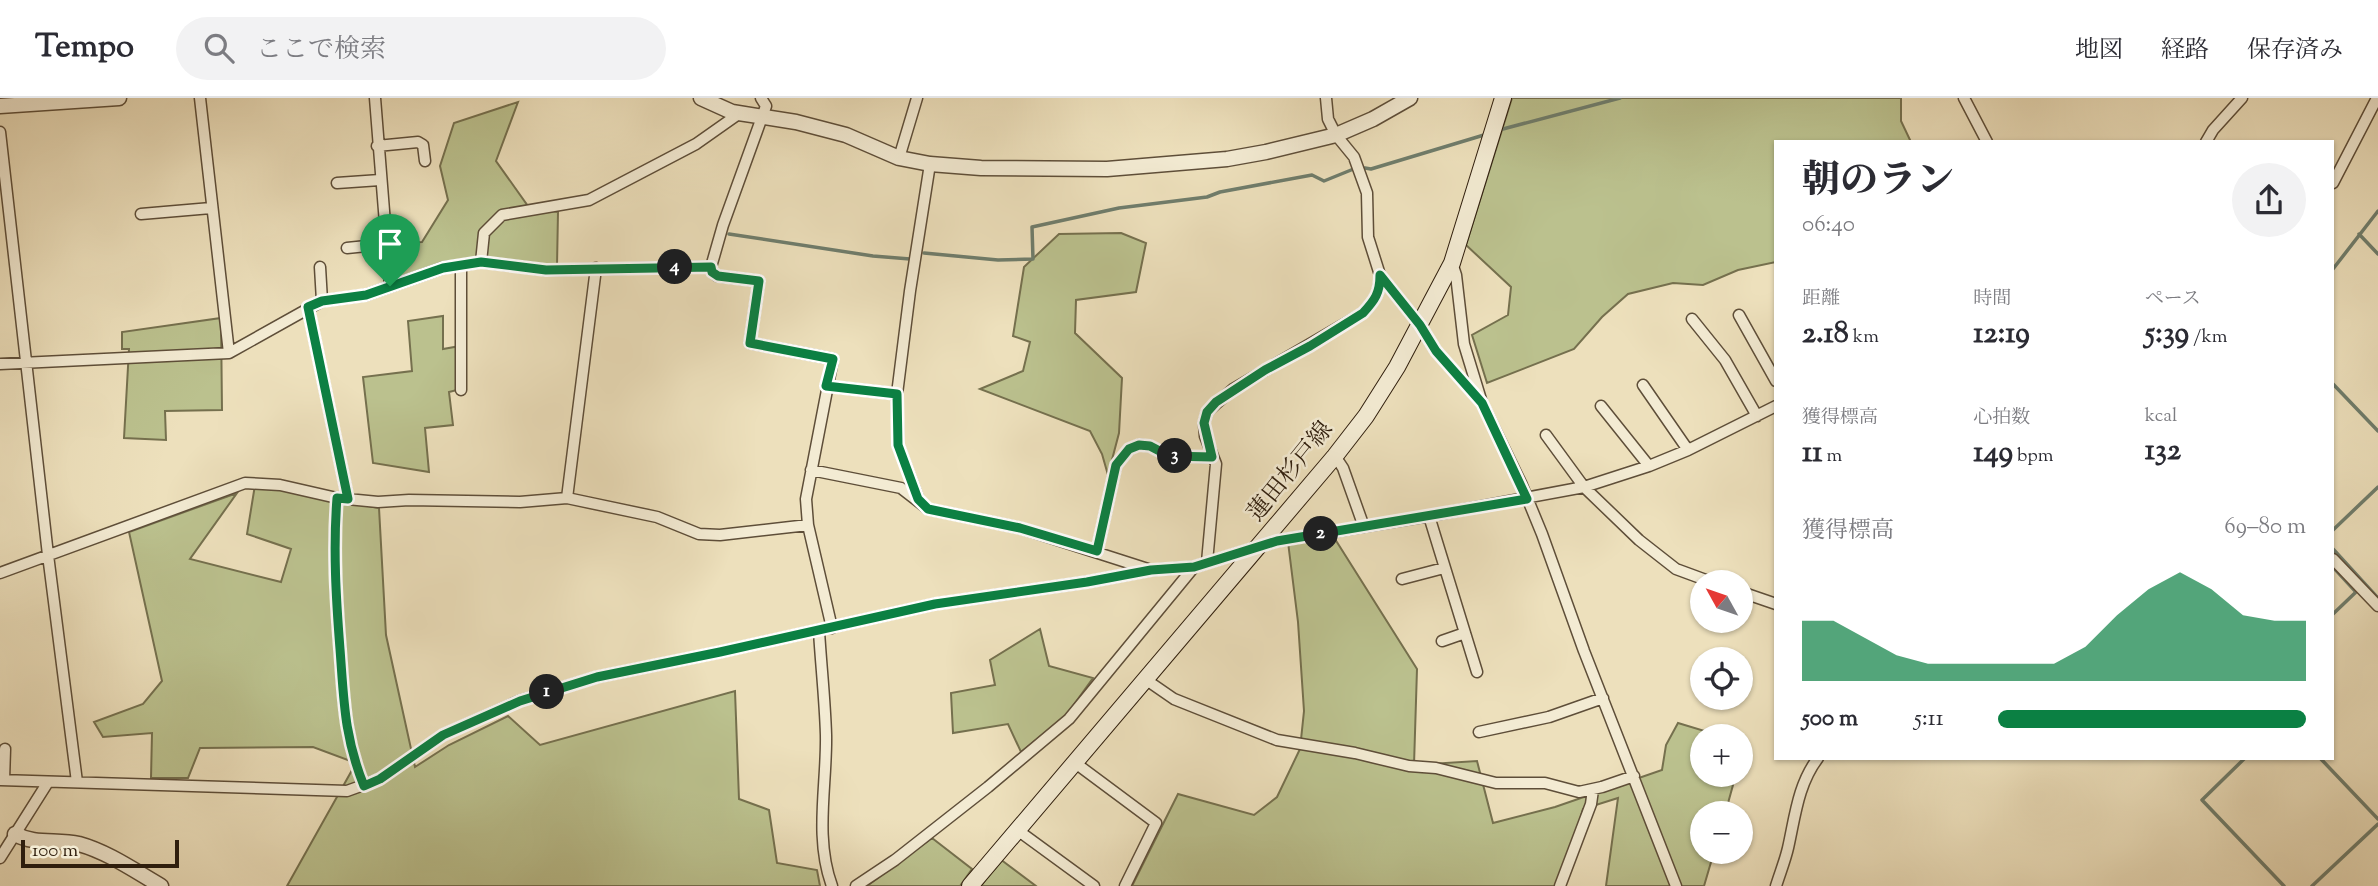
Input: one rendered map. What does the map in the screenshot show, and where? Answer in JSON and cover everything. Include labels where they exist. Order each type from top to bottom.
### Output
[{"type":"main road","name":"蓮田杉戸線","points":[[970,886],[1260,546],[1335,456],[1379,396],[1452,263],[1503,98]]},
{"type":"street","points":[[0,106],[119,98]]},
{"type":"street","points":[[200,98],[229,353]]},
{"type":"street","points":[[375,98],[390,286]]},
{"type":"street","points":[[701,98],[740,113],[796,122],[846,135],[899,158],[930,164],[981,168],[1107,169],[1227,159],[1336,135],[1373,119],[1410,98]]},
{"type":"street","points":[[761,98],[766,106],[711,267],[712,272],[718,276],[759,281],[750,343],[833,359],[806,499],[808,525],[832,628]]},
{"type":"street","points":[[899,158],[917,98]]},
{"type":"street","points":[[1208,562],[1216,464],[1204,423],[1207,412],[1233,389],[1363,313],[1380,290],[1380,275],[1368,237],[1367,193],[1354,157],[1336,135],[1328,118],[1326,98]]},
{"type":"street","points":[[1964,98],[1986,140]]},
{"type":"street","points":[[2207,140],[2242,98]]},
{"type":"street","points":[[2334,181],[2377,98]]},
{"type":"street","points":[[481,262],[484,233],[502,215],[589,200],[696,144],[740,113]]},
{"type":"street","points":[[0,132],[77,782]]},
{"type":"street","points":[[377,146],[418,142],[423,145],[425,161]]},
{"type":"street","points":[[918,499],[898,445],[897,394],[930,164]]},
{"type":"street","points":[[337,183],[380,180]]},
{"type":"street","points":[[141,214],[211,208]]},
{"type":"street","points":[[347,248],[386,244]]},
{"type":"street","points":[[0,364],[229,353],[322,301],[366,295],[443,268],[481,262],[546,270],[711,267]]},
{"type":"street","points":[[1452,263],[1456,275],[1464,344],[1482,403],[1527,499],[1676,886]]},
{"type":"street","points":[[461,265],[461,390]]},
{"type":"street","points":[[320,267],[322,301]]},
{"type":"street","points":[[567,498],[596,268]]},
{"type":"street","points":[[1380,275],[1420,325],[1436,351],[1482,403]]},
{"type":"street","points":[[308,307],[343,498],[334,531],[344,720],[352,756],[364,786]]},
{"type":"street","points":[[1739,315],[1774,377]]},
{"type":"street","points":[[1692,319],[1725,360],[1757,416]]},
{"type":"street","points":[[1643,385],[1688,450]]},
{"type":"street","points":[[826,386],[897,394]]},
{"type":"street","points":[[1601,406],[1649,466]]},
{"type":"street","points":[[5,749],[2,780],[347,791],[380,779],[443,735],[520,701],[597,677],[935,604],[1151,570],[1194,567],[1260,546],[1584,487],[1688,450],[1774,407]]},
{"type":"street","points":[[1546,435],[1584,487],[1639,540],[1676,569],[1690,574]]},
{"type":"street","points":[[1097,551],[1116,465],[1129,449],[1139,445],[1150,446],[1169,456],[1212,457]]},
{"type":"street","points":[[1335,456],[1343,468],[1364,527]]},
{"type":"street","points":[[811,470],[901,488],[928,509],[1020,528],[1151,570]]},
{"type":"street","points":[[0,573],[245,483],[280,485],[377,502],[520,502],[567,498],[657,517],[699,534],[720,535],[808,525]]},
{"type":"street","points":[[1429,516],[1477,672]]},
{"type":"street","points":[[2334,560],[2378,606]]},
{"type":"street","points":[[856,886],[895,860],[1069,719],[1194,567]]},
{"type":"street","points":[[1402,579],[1444,568]]},
{"type":"street","points":[[1754,596],[1774,603]]},
{"type":"street","points":[[819,631],[826,733],[823,857],[832,886]]},
{"type":"street","points":[[1442,641],[1465,633]]},
{"type":"street","points":[[1145,678],[1174,699],[1277,740],[1356,753],[1409,766],[1436,768],[1496,783],[1545,783],[1570,791],[1593,790],[1634,776]]},
{"type":"street","points":[[1479,732],[1549,717],[1603,698]]},
{"type":"street","points":[[1776,886],[1799,797],[1816,760]]},
{"type":"street","points":[[1074,762],[1156,823],[1125,886]]},
{"type":"street","points":[[0,858],[48,782]]},
{"type":"street","points":[[1560,886],[1591,804],[1593,790]]},
{"type":"street","points":[[1016,829],[1094,886]]},
{"type":"street","points":[[15,834],[34,842],[61,841],[90,847],[161,886]]},
{"type":"green space","points":[[1512,98],[1901,98],[1901,121],[1910,140],[1774,140],[1774,262],[1738,270],[1703,285],[1673,283],[1628,294],[1602,317],[1574,349],[1487,383],[1472,335],[1508,315],[1511,287],[1466,245]]},
{"type":"green space","points":[[518,102],[496,161],[528,206],[558,212],[557,266],[486,259],[442,262],[393,280],[389,244],[422,242],[448,200],[440,166],[454,123]]},
{"type":"green space","points":[[1121,233],[1146,243],[1136,292],[1076,300],[1075,333],[1122,378],[1119,433],[1108,475],[1102,454],[1090,431],[980,389],[1023,371],[1030,342],[1013,336],[1024,267],[1059,234]]},
{"type":"green space","points":[[443,316],[443,349],[460,346],[461,389],[449,392],[453,425],[425,428],[429,472],[373,463],[363,377],[412,371],[408,321]]},
{"type":"green space","points":[[221,318],[222,410],[165,411],[166,440],[124,438],[129,349],[122,349],[122,332]]},
{"type":"green space","points":[[255,485],[379,508],[386,635],[415,767],[449,745],[508,716],[540,745],[735,691],[739,799],[769,810],[777,863],[817,870],[820,886],[287,886],[356,763],[313,747],[200,748],[188,778],[151,778],[152,733],[103,737],[94,722],[143,704],[162,681],[129,532],[237,493],[190,559],[281,582],[291,549],[247,534]]},
{"type":"green space","points":[[1335,539],[1417,669],[1414,765],[1477,761],[1493,823],[1555,807],[1662,770],[1666,745],[1678,723],[1690,727],[1690,787],[1732,787],[1729,801],[1690,801],[1690,864],[1710,864],[1704,886],[1606,886],[1618,798],[1583,809],[1561,886],[1132,886],[1178,794],[1254,815],[1277,797],[1300,749],[1304,711],[1298,622],[1288,542]]},
{"type":"green space","points":[[1040,629],[1049,666],[1093,678],[1065,717],[1021,752],[1008,724],[953,733],[951,693],[995,685],[990,660]]},
{"type":"green space","points":[[932,838],[972,869],[960,886],[867,886]]},
{"type":"green space","points":[[1000,859],[1036,886],[981,886]]},
{"type":"waterway","points":[[1503,129],[1620,98]]},
{"type":"waterway","points":[[1365,168],[1371,169],[1484,135]]},
{"type":"waterway","points":[[924,253],[998,260],[1033,259],[1032,227],[1119,208],[1207,197],[1220,192],[1312,175],[1324,181],[1356,168]]},
{"type":"waterway","points":[[2334,268],[2378,211]]},
{"type":"waterway","points":[[729,234],[910,259]]},
{"type":"waterway","points":[[2359,234],[2378,254]]},
{"type":"waterway","points":[[2334,385],[2378,431]]},
{"type":"waterway","points":[[2334,529],[2378,487]]},
{"type":"waterway","points":[[2334,550],[2378,598]]},
{"type":"waterway","points":[[2334,568],[2356,592],[2334,613]]},
{"type":"waterway","points":[[2243,760],[2202,800],[2284,886]]},
{"type":"waterway","points":[[2322,760],[2378,819]]},
{"type":"waterway","points":[[2312,886],[2378,824]]},
{"type":"route","points":[[481,262],[546,270],[711,267],[712,272],[718,276],[759,281],[750,343],[833,359],[826,386],[897,394],[898,445],[918,499],[928,509],[1020,528],[1097,551],[1116,465],[1129,449],[1139,445],[1150,446],[1169,456],[1212,457],[1204,423],[1207,412],[1216,402],[1233,389],[1363,313],[1380,290],[1380,275],[1420,325],[1436,351],[1482,403],[1527,499],[1277,541],[1194,567],[1151,570],[935,604],[597,677],[520,701],[443,735],[408,761],[364,786],[352,756],[344,720],[335,585],[334,531],[337,498],[348,499],[308,307],[322,301],[366,295],[390,286],[443,268],[481,262]]}]
